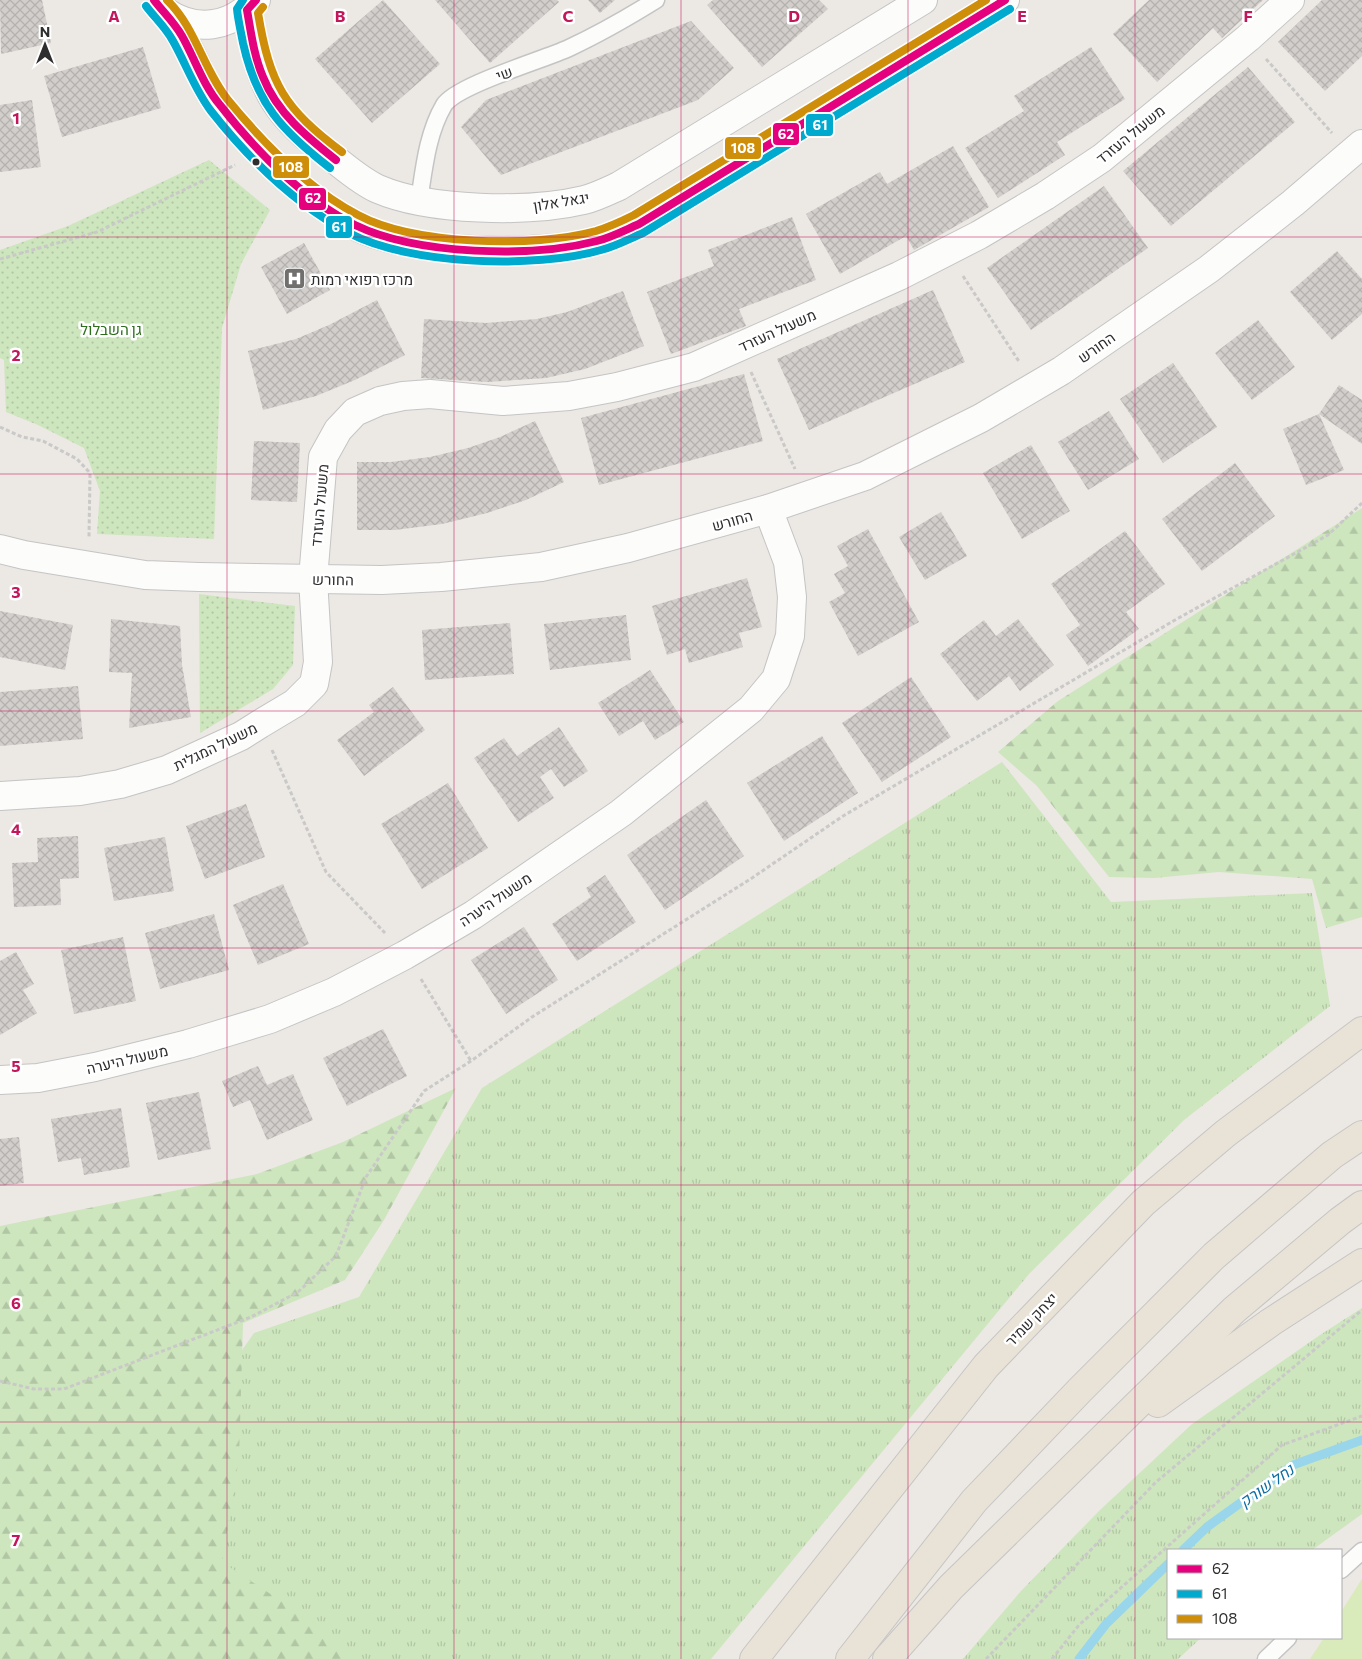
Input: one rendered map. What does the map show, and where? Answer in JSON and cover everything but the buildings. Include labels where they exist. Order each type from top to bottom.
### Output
[{"type":"highway","name":"יצחק שמיר","points":[[754,1659],[986,1366],[1143,1203],[1226,1133],[1362,1031]]},
{"type":"highway","points":[[850,1659],[974,1501],[1080,1390],[1214,1256],[1332,1156],[1362,1135]]},
{"type":"highway","points":[[887,1659],[951,1587],[1234,1310],[1340,1221],[1362,1205]]},
{"type":"highway","points":[[1056,1483],[1169,1395],[1271,1322],[1362,1263]]},
{"type":"street","name":"יגאל אלון","points":[[252,5],[263,78],[275,101],[292,123],[320,148],[375,188],[397,196],[444,204],[518,208],[585,200],[619,186],[923,0]]},
{"type":"street","points":[[160,6],[186,42],[215,99],[261,152],[293,181],[326,206],[355,225],[383,237],[440,247],[520,251],[563,247],[597,241],[639,224],[1005,0]]},
{"type":"street","name":"משעול העזרד","points":[[313,579],[323,457],[338,430],[354,412],[380,401],[430,394],[503,401],[569,396],[617,387],[694,367],[899,276],[1045,196],[1102,158],[1248,38],[1290,0]]},
{"type":"street","points":[[160,6],[181,20],[198,25],[215,24],[232,19],[252,5]]},
{"type":"street","name":"החורש","points":[[0,549],[145,575],[382,580],[441,577],[541,566],[628,548],[768,509],[865,476],[982,418],[1061,371],[1209,269],[1293,203],[1356,149]]},
{"type":"street","name":"משעול היערה","points":[[0,1080],[38,1078],[95,1067],[188,1044],[270,1019],[334,992],[406,954],[473,915],[621,813],[751,709],[776,680],[790,636],[792,597],[788,562],[768,509]]},
{"type":"street","name":"משעול המגלית","points":[[0,796],[80,791],[120,784],[167,770],[241,736],[296,703],[314,684],[318,662],[313,579]]},
{"type":"lane","name":"שי","points":[[419,201],[434,126],[445,104],[464,90],[566,49],[603,31],[656,0]]},
{"type":"lane","points":[[1342,1569],[1362,1551]]},
{"type":"lane","points":[[1266,1659],[1287,1639]]},
{"type":"path","points":[[1248,38],[1356,149]]},
{"type":"path","points":[[0,260],[97,232],[261,152]]},
{"type":"path","points":[[947,251],[1036,386]]},
{"type":"path","points":[[739,347],[808,496]]},
{"type":"path","points":[[0,427],[22,437],[43,441],[77,459],[90,473],[88,566]]},
{"type":"path","points":[[0,1380],[34,1389],[64,1389],[251,1317],[298,1292],[336,1256],[366,1177],[424,1091],[471,1061],[532,1017],[752,878],[843,816],[1175,620],[1328,535],[1362,503]]},
{"type":"path","points":[[260,724],[326,872],[406,954],[471,1061]]},
{"type":"path","points":[[986,1659],[1156,1482],[1362,1310]]},
{"type":"path","points":[[1052,1659],[1079,1625],[1282,1446],[1362,1416]]},
{"type":"green space","name":"גן השבלול","points":[[209,160],[270,210],[241,264],[222,328],[214,539],[97,534],[100,491],[84,448],[38,425],[6,412],[4,360],[0,358],[0,250],[68,226]]},
{"type":"green space","points":[[1362,508],[1362,917],[1326,928],[1312,879],[1219,872],[1154,878],[1109,877],[1037,786],[998,752],[1058,701]]},
{"type":"green space","points":[[199,594],[295,606],[293,665],[273,689],[200,733]]},
{"type":"green space","points":[[1002,762],[1111,902],[1312,893],[1330,1006],[1184,1120],[1029,1274],[711,1659],[30,1659],[72,1592],[254,1333],[359,1297],[482,1088]]},
{"type":"green space","points":[[456,1088],[384,1220],[345,1280],[243,1323],[239,1458],[222,1562],[272,1595],[318,1620],[347,1659],[0,1659],[0,1226],[257,1174],[343,1142]]},
{"type":"green space","points":[[1362,1308],[1362,1514],[1313,1549],[1167,1549],[1167,1639],[1200,1639],[1178,1659],[963,1659],[1021,1591],[1099,1511],[1192,1424]]},
{"type":"green space","points":[[1362,1579],[1362,1659],[1310,1659],[1323,1639],[1342,1639],[1342,1610]]},
{"type":"waterway","name":"נחל שורק","points":[[1184,1549],[1207,1527],[1293,1465],[1362,1440]]},
{"type":"waterway","name":"נחל שורק","points":[[1079,1659],[1106,1624],[1167,1565]]},
{"type":"transit line","name":"62","points":[[154,0],[179,31],[214,97],[249,139],[299,188],[336,215],[380,235],[410,243],[474,251],[540,250],[570,246],[597,241],[639,224],[1005,0]]},
{"type":"transit line","name":"108","points":[[167,0],[185,23],[219,88],[228,100],[256,133],[287,164],[321,192],[358,215],[382,225],[410,233],[475,241],[541,240],[596,231],[615,224],[634,215],[986,0]]},
{"type":"transit line","name":"61","points":[[243,0],[237,9],[243,43],[255,83],[273,114],[285,128],[330,168]]},
{"type":"transit line","name":"62","points":[[256,0],[247,10],[257,61],[269,90],[276,102],[294,123],[336,160]]},
{"type":"transit line","name":"61","points":[[146,6],[170,36],[211,111],[257,163],[291,194],[349,233],[375,244],[405,252],[473,261],[542,260],[574,256],[607,248],[643,233],[1010,9]]},
{"type":"transit line","name":"108","points":[[263,7],[258,13],[263,38],[268,59],[283,93],[306,122],[342,152]]},
{"type":"place","name":"מרכז רפואי רמות","points":[[295,279]]}]
